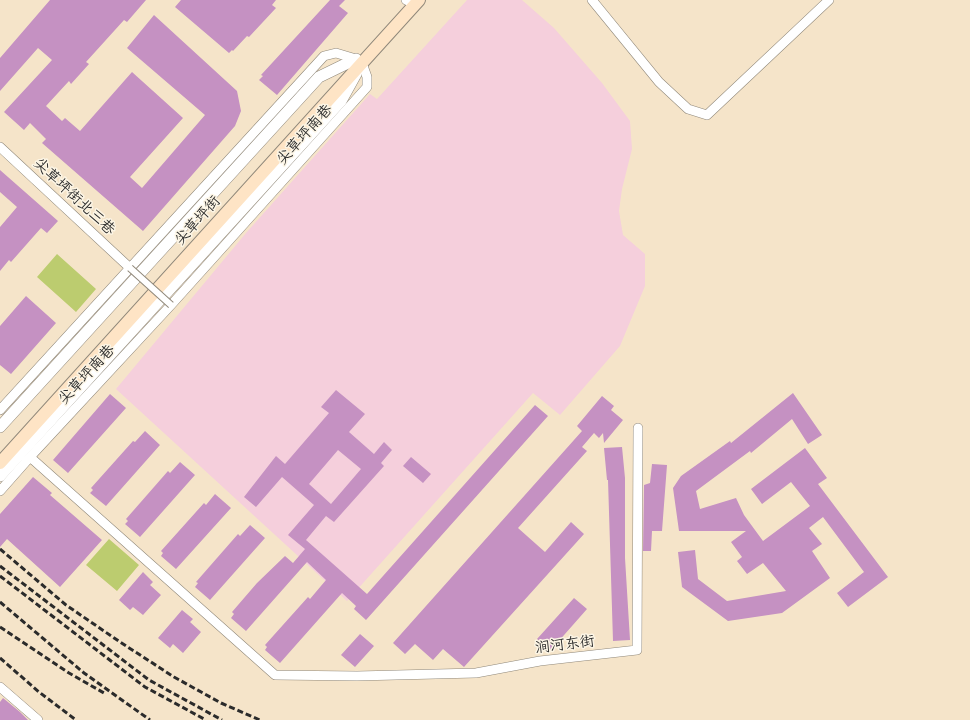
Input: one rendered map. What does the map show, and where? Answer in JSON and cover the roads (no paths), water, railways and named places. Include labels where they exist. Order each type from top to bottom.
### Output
[{"type":"main road","name":"尖草坪街","points":[[0,463],[359,61],[410,0]]},
{"type":"main road","name":"尖草坪街","points":[[0,450],[359,61]]},
{"type":"street","points":[[592,0],[660,82],[688,109],[708,115],[829,0]]},
{"type":"street","points":[[0,410],[324,56],[336,53],[359,61]]},
{"type":"street","points":[[0,427],[320,77],[359,61]]},
{"type":"street","points":[[0,476],[341,101],[359,61]]},
{"type":"street","name":"尖草坪南巷","points":[[0,491],[171,305],[367,87],[367,77],[359,61]]},
{"type":"street","name":"尖草坪街北三巷","points":[[0,147],[130,268]]},
{"type":"street","points":[[130,268],[171,305]]},
{"type":"street","name":"涧河东街","points":[[30,457],[275,675],[396,676],[476,673],[540,661],[637,650],[636,581],[638,428]]},
{"type":"street","points":[[0,687],[38,720]]},
{"type":"railway","points":[[0,549],[66,605],[120,642],[174,677],[221,703],[260,720]]},
{"type":"railway","points":[[0,566],[149,680],[222,720]]},
{"type":"railway","points":[[0,576],[145,687],[206,720]]},
{"type":"railway","points":[[0,602],[84,673],[150,720]]},
{"type":"railway","points":[[0,627],[69,673],[104,693]]},
{"type":"railway","points":[[0,658],[39,692],[76,720]]}]
